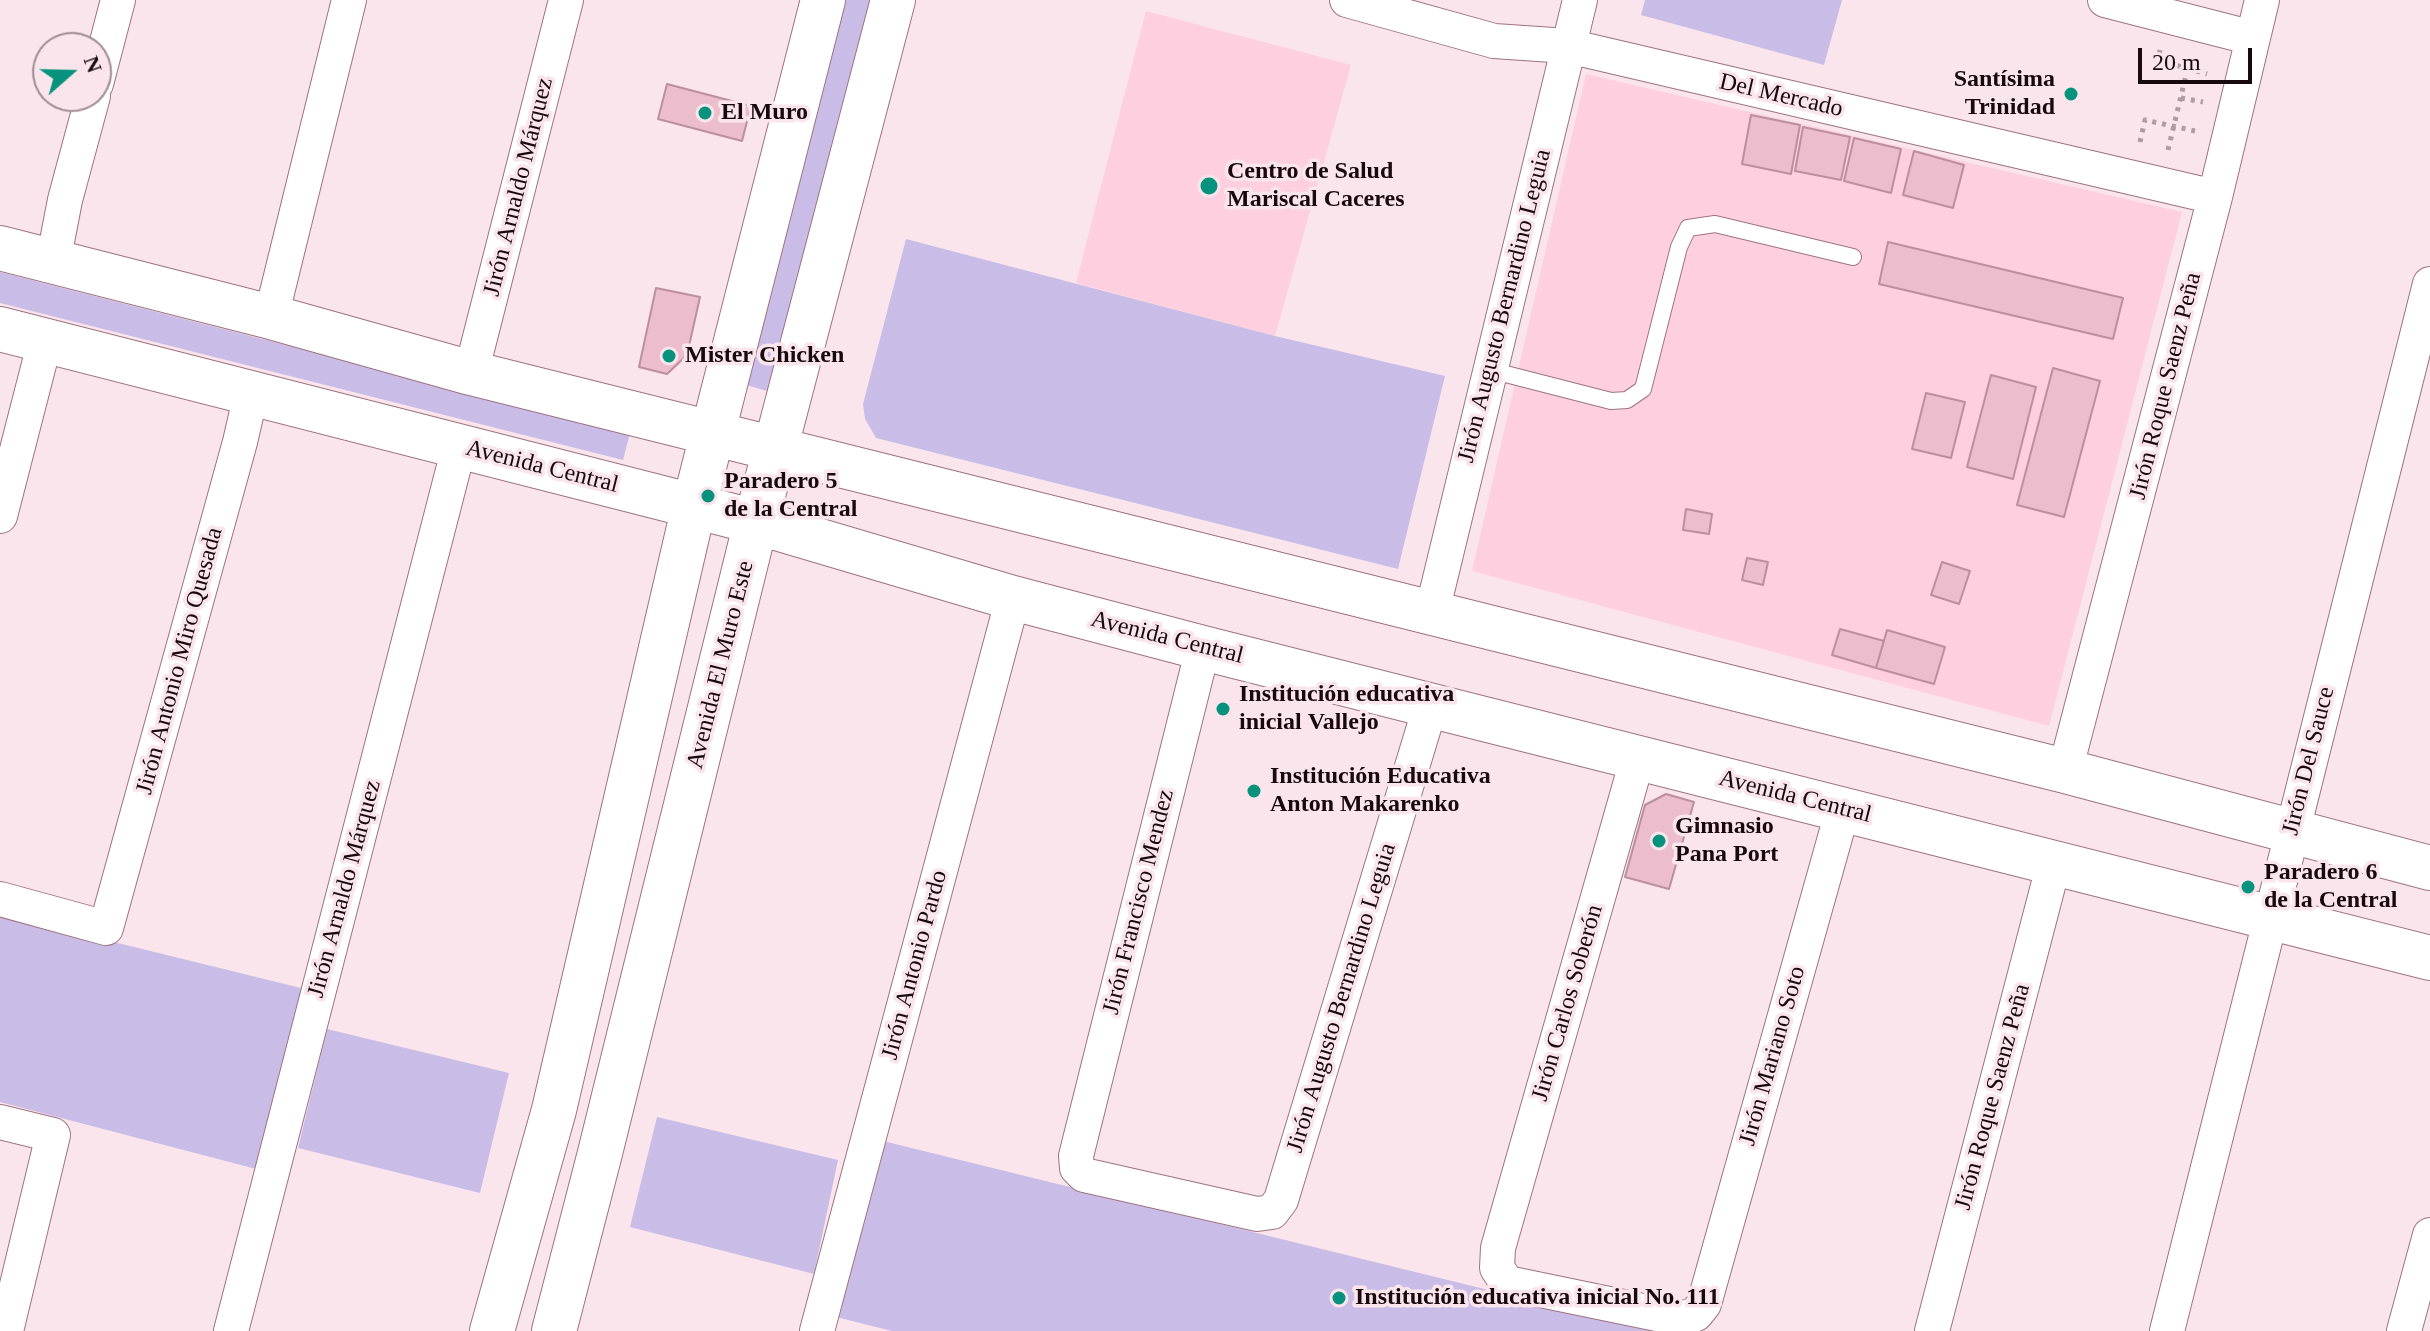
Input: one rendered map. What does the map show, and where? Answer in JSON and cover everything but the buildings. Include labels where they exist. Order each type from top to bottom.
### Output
[{"type":"main road","points":[[492,1331],[546,1138],[694,506],[823,0]]},
{"type":"main road","name":"Avenida El Muro Este","points":[[554,1331],[756,522],[893,0]]},
{"type":"main road","points":[[0,248],[271,317],[471,373],[2065,771],[2430,868]]},
{"type":"main road","name":"Avenida Central","points":[[0,329],[756,522],[1013,598],[1203,648],[2430,958]]},
{"type":"main road","points":[[546,1138],[600,1153]]},
{"type":"street","points":[[110,32],[118,0]]},
{"type":"street","points":[[271,317],[349,0]]},
{"type":"street","name":"Jirón Arnaldo Márquez","points":[[471,373],[566,0]]},
{"type":"street","name":"Del Mercado","points":[[1347,0],[1494,41],[1568,46],[2215,197]]},
{"type":"street","name":"Jirón Augusto Bernardino Leguia","points":[[1432,612],[1580,0]]},
{"type":"street","points":[[2105,0],[2253,38]]},
{"type":"street","name":"Jirón Roque Saenz Peña","points":[[2065,771],[2215,197],[2262,0]]},
{"type":"street","points":[[53,262],[65,200],[89,112]]},
{"type":"street","name":"Jirón Del Sauce","points":[[2167,1331],[2430,284]]},
{"type":"street","points":[[0,516],[45,341]]},
{"type":"street","name":"Jirón Antonio Miro Quesada","points":[[0,899],[106,928],[251,394]]},
{"type":"street","name":"Jirón Arnaldo Márquez","points":[[231,1331],[459,447]]},
{"type":"street","name":"Jirón Antonio Pardo","points":[[817,1331],[1013,598]]},
{"type":"street","name":"Jirón Francisco Mendez","points":[[1203,648],[1076,1156],[1077,1168],[1084,1175],[1257,1214],[1272,1212],[1281,1200]]},
{"type":"street","name":"Jirón Augusto Bernardino Leguia","points":[[1281,1200],[1431,704]]},
{"type":"street","name":"Jirón Carlos Soberón","points":[[1638,757],[1498,1248],[1497,1268],[1507,1283],[1681,1319],[1696,1314],[1704,1304]]},
{"type":"street","name":"Jirón Mariano Soto","points":[[1704,1304],[1843,809]]},
{"type":"street","name":"Jirón Roque Saenz Peña","points":[[1932,1331],[2054,863]]},
{"type":"street","points":[[0,1122],[53,1135],[6,1331]]},
{"type":"street","points":[[2404,1331],[2430,1235]]},
{"type":"lane","points":[[1490,370],[1611,401],[1627,400],[1643,389],[1679,247],[1688,228],[1715,224],[1853,257]]},
{"type":"path","points":[[2165,163],[2191,57]]},
{"type":"path","points":[[2158,60],[2212,75]]},
{"type":"path","points":[[2140,144],[2145,120],[2198,132]]},
{"type":"shaded area","points":[[838,0],[871,0],[770,392],[740,383]]},
{"type":"shaded area","points":[[1645,0],[1842,0],[1824,65],[1641,15]]},
{"type":"shaded area","name":"Centro de Salud Mariscal Caceres","points":[[1146,11],[1351,65],[1275,336],[1076,283]]},
{"type":"shaded area","points":[[1586,74],[2182,212],[2049,726],[1472,571]]},
{"type":"shaded area","points":[[906,239],[1275,336],[1445,376],[1398,569],[876,438],[865,419],[863,404]]},
{"type":"shaded area","points":[[0,272],[630,433],[623,460],[0,303]]},
{"type":"shaded area","points":[[0,914],[305,989],[260,1170],[0,1102]]},
{"type":"shaded area","points":[[327,1029],[509,1073],[480,1193],[298,1148]]},
{"type":"shaded area","points":[[657,1117],[838,1160],[814,1274],[630,1227]]},
{"type":"shaded area","points":[[879,1140],[1655,1331],[892,1331],[836,1317]]},
{"type":"place","name":"Santísima Trinidad","points":[[2071,94]]},
{"type":"place","name":"El Muro","points":[[705,113]]},
{"type":"place","name":"Centro de Salud Mariscal Caceres","points":[[1209,186]]},
{"type":"place","name":"Mister Chicken","points":[[669,356]]},
{"type":"place","name":"Paradero 5 de la Central","points":[[708,496]]},
{"type":"place","name":"Institución educativa inicial Vallejo","points":[[1223,709]]},
{"type":"place","name":"Institución Educativa Anton Makarenko","points":[[1254,791]]},
{"type":"place","name":"Gimnasio Pana Port","points":[[1659,841]]},
{"type":"place","name":"Paradero 6 de la Central","points":[[2248,887]]},
{"type":"place","name":"Institución educativa inicial No. 111","points":[[1339,1298]]}]
